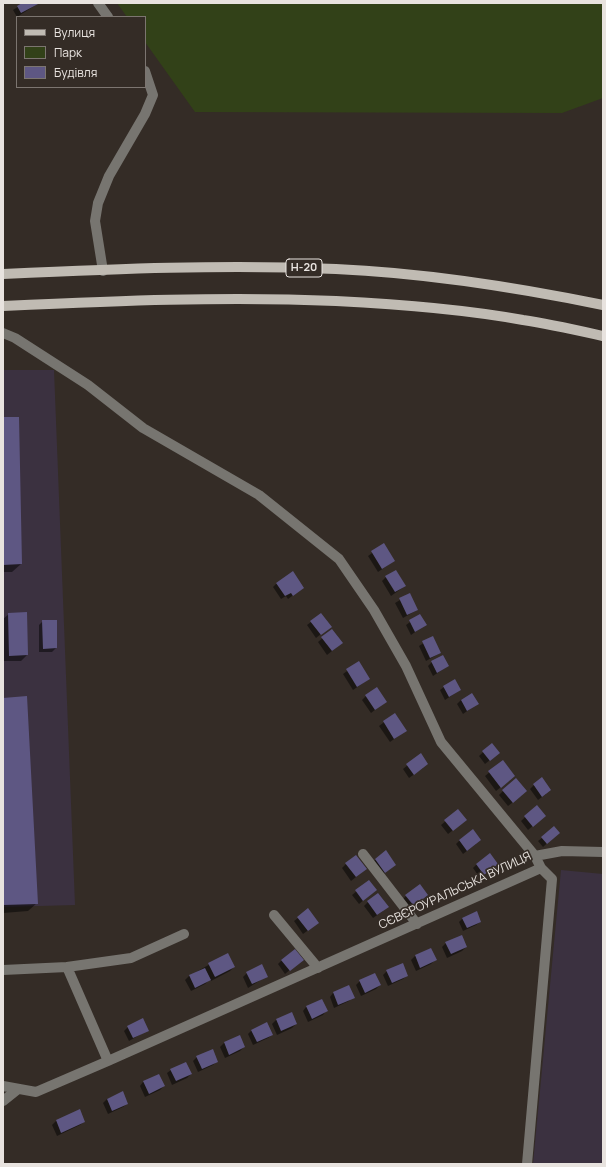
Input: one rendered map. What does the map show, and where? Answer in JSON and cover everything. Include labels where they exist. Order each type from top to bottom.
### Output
[{"type":"main road","name":"Н-20","points":[[3,274],[224,267],[337,269],[431,277],[515,288],[603,305]]},
{"type":"main road","points":[[3,306],[110,301],[247,298],[337,301],[430,308],[523,320],[603,336]]},
{"type":"street","points":[[98,3],[107,16]]},
{"type":"street","points":[[103,271],[95,221],[98,204],[109,176],[145,114],[153,96],[146,74]]},
{"type":"street","name":"СЄВЄРОУРАЛЬСЬКА ВУЛИЦЯ","points":[[3,332],[15,338],[88,385],[143,428],[259,495],[339,559],[374,610],[406,666],[441,742],[535,856],[541,868],[36,1092],[3,1086]]},
{"type":"street","points":[[535,856],[562,851],[603,852]]},
{"type":"street","points":[[363,854],[417,924]]},
{"type":"street","points":[[527,1164],[552,879],[541,868]]},
{"type":"street","points":[[274,915],[318,968]]},
{"type":"street","points":[[3,970],[66,967],[131,958],[184,934]]},
{"type":"street","points":[[66,967],[108,1061]]},
{"type":"street","points":[[3,1101],[18,1089]]},
{"type":"shaded area","points":[[3,370],[54,370],[75,905],[3,907]]},
{"type":"shaded area","points":[[561,870],[603,874],[603,1164],[533,1164]]},
{"type":"green space","points":[[117,3],[603,3],[603,98],[562,113],[195,112],[146,43],[146,16],[126,16]]},
{"type":"building","points":[[22,3],[40,3],[21,13],[17,6]]},
{"type":"building","points":[[3,417],[19,417],[22,564],[3,565]]},
{"type":"building","points":[[384,543],[395,561],[382,569],[371,551]]},
{"type":"building","points":[[396,570],[406,586],[395,592],[385,576]]},
{"type":"building","points":[[293,571],[304,588],[293,596],[291,593],[285,596],[276,583]]},
{"type":"building","points":[[410,593],[418,610],[407,615],[399,598]]},
{"type":"building","points":[[27,612],[28,655],[9,656],[8,613]]},
{"type":"building","points":[[321,613],[332,627],[321,635],[310,621]]},
{"type":"building","points":[[420,614],[427,625],[415,632],[409,620]]},
{"type":"building","points":[[42,620],[57,620],[57,648],[43,649]]},
{"type":"building","points":[[332,629],[343,643],[332,651],[321,637]]},
{"type":"building","points":[[433,636],[441,653],[430,658],[422,641]]},
{"type":"building","points":[[443,655],[449,666],[437,673],[431,661]]},
{"type":"building","points":[[359,661],[370,679],[357,687],[346,669]]},
{"type":"building","points":[[455,679],[461,690],[449,697],[443,686]]},
{"type":"building","points":[[377,687],[387,702],[375,710],[365,695]]},
{"type":"building","points":[[472,693],[479,704],[467,711],[461,700]]},
{"type":"building","points":[[27,696],[38,904],[3,905],[3,698]]},
{"type":"building","points":[[395,713],[407,731],[394,739],[383,721]]},
{"type":"building","points":[[492,743],[500,753],[490,761],[482,751]]},
{"type":"building","points":[[421,753],[428,764],[414,775],[406,764]]},
{"type":"building","points":[[503,760],[515,776],[501,788],[488,771]]},
{"type":"building","points":[[542,777],[551,790],[542,797],[533,784]]},
{"type":"building","points":[[516,778],[527,791],[513,803],[502,790]]},
{"type":"building","points":[[537,805],[546,816],[533,827],[524,816]]},
{"type":"building","points":[[458,809],[467,820],[453,831],[444,820]]},
{"type":"building","points":[[554,826],[560,833],[547,844],[541,837]]},
{"type":"building","points":[[473,829],[481,840],[467,851],[459,840]]},
{"type":"building","points":[[386,850],[396,865],[385,873],[375,859]]},
{"type":"building","points":[[490,853],[498,864],[484,875],[476,864]]},
{"type":"building","points":[[356,855],[367,869],[356,877],[345,863]]},
{"type":"building","points":[[369,880],[377,890],[363,901],[355,890]]},
{"type":"building","points":[[420,884],[428,895],[414,906],[405,895]]},
{"type":"building","points":[[378,893],[389,907],[377,915],[367,901]]},
{"type":"building","points":[[308,908],[319,923],[308,931],[297,917]]},
{"type":"building","points":[[477,911],[481,922],[467,928],[462,918]]},
{"type":"building","points":[[462,935],[467,947],[451,954],[445,942]]},
{"type":"building","points":[[431,948],[437,960],[420,968],[415,955]]},
{"type":"building","points":[[295,949],[304,960],[290,971],[281,960]]},
{"type":"building","points":[[228,953],[235,967],[215,977],[208,963]]},
{"type":"building","points":[[403,963],[408,976],[392,983],[386,970]]},
{"type":"building","points":[[262,964],[268,977],[252,984],[246,972]]},
{"type":"building","points":[[205,968],[211,980],[195,988],[189,975]]},
{"type":"building","points":[[375,973],[381,985],[365,993],[359,980]]},
{"type":"building","points":[[349,985],[355,998],[338,1005],[333,992]]},
{"type":"building","points":[[322,999],[328,1011],[312,1019],[306,1006]]},
{"type":"building","points":[[292,1012],[297,1024],[281,1031],[276,1019]]},
{"type":"building","points":[[143,1018],[149,1031],[133,1038],[127,1026]]},
{"type":"building","points":[[267,1022],[273,1035],[257,1042],[251,1030]]},
{"type":"building","points":[[240,1035],[245,1047],[229,1055],[224,1042]]},
{"type":"building","points":[[213,1049],[218,1062],[202,1069],[196,1056]]},
{"type":"building","points":[[186,1062],[192,1074],[176,1081],[170,1069]]},
{"type":"building","points":[[159,1074],[165,1086],[149,1094],[143,1081]]},
{"type":"building","points":[[123,1091],[128,1104],[112,1111],[107,1099]]},
{"type":"building","points":[[80,1109],[85,1122],[61,1133],[56,1120]]}]
